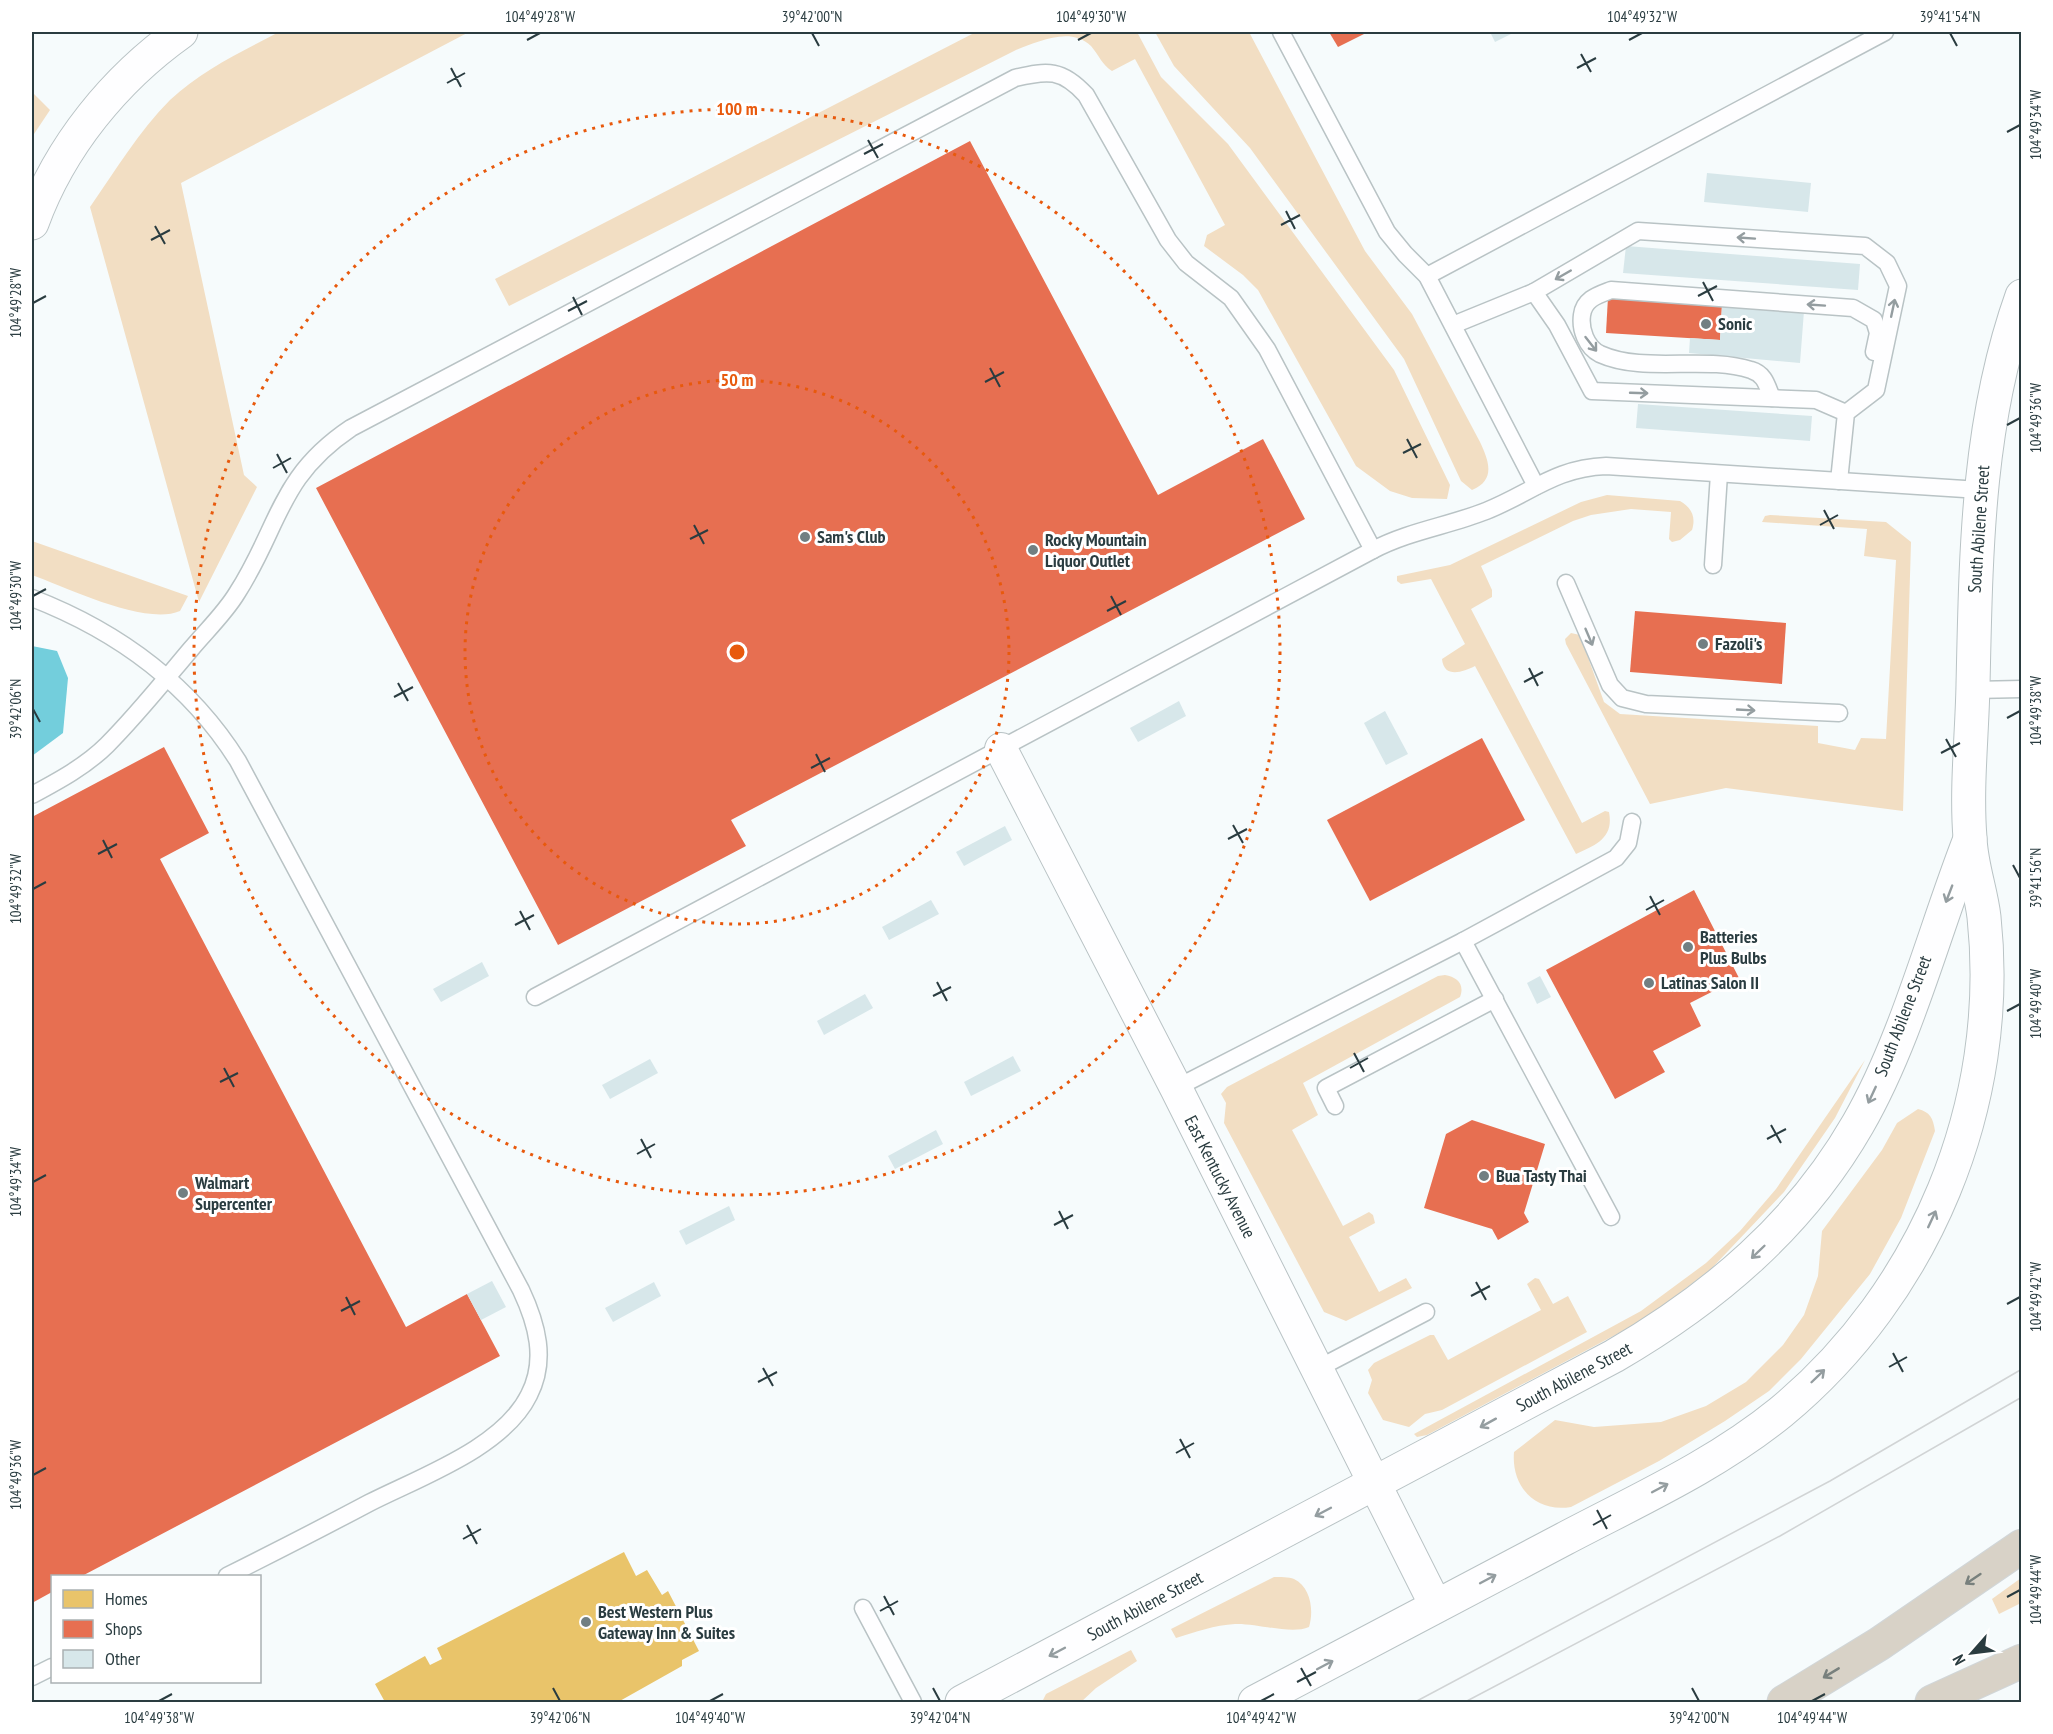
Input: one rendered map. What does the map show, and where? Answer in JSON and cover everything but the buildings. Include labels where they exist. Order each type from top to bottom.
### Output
[{"type":"highway","points":[[1784,1702],[1879,1644],[2022,1546]]},
{"type":"highway","points":[[1932,1702],[2022,1661]]},
{"type":"main road","points":[[32,223],[49,183],[67,152],[104,101],[142,61],[181,32]]},
{"type":"main road","name":"South Abilene Street","points":[[1255,1702],[1673,1482],[1752,1434],[1788,1405],[1826,1368],[1900,1279],[1932,1220],[1958,1157],[1974,1097],[1982,1043],[1986,953],[1984,915],[1970,839],[1980,490],[1993,399],[2012,322],[2022,296]]},
{"type":"main road","name":"South Abilene Street","points":[[962,1702],[1375,1485],[1648,1336],[1712,1292],[1780,1231],[1803,1204],[1859,1122],[1899,1034],[1970,839]]},
{"type":"street","name":"East Kentucky Avenue","points":[[1001,749],[1176,1088],[1436,1606]]},
{"type":"lane","points":[[1281,32],[1387,232],[1405,255],[1427,276],[1536,486]]},
{"type":"lane","points":[[1427,276],[1885,32]]},
{"type":"lane","points":[[32,795],[83,764],[106,746],[236,596],[252,568],[286,494],[299,473],[330,442],[351,428],[1015,78],[1035,73],[1052,72],[1072,80],[1086,95],[1168,240],[1185,263],[1231,298],[1247,319],[1267,349],[1372,550]]},
{"type":"lane","points":[[1453,325],[1534,292],[1638,231],[1865,246],[1887,263],[1898,286],[1876,390],[1846,413],[1839,482]]},
{"type":"lane","points":[[1772,398],[1764,377],[1753,370],[1735,366],[1624,361],[1599,353],[1588,343],[1581,329],[1582,312],[1590,299],[1611,290],[1852,308],[1874,320],[1878,333],[1863,399]]},
{"type":"lane","points":[[1534,292],[1557,325],[1592,391],[1816,400],[1846,413]]},
{"type":"lane","points":[[535,997],[1372,550],[1409,534],[1486,511],[1566,471],[1585,467],[1980,490]]},
{"type":"lane","points":[[1713,565],[1719,474]]},
{"type":"lane","points":[[1566,583],[1610,685],[1622,698],[1646,704],[1839,713]]},
{"type":"lane","points":[[32,598],[97,627],[125,645],[167,677],[211,721],[238,761],[515,1280],[538,1333],[536,1375],[530,1394],[517,1415],[501,1430],[459,1457],[229,1575]]},
{"type":"lane","points":[[1973,690],[2022,689]]},
{"type":"lane","points":[[1176,1088],[1463,941],[1616,858],[1628,843],[1632,822]]},
{"type":"lane","points":[[1463,941],[1611,1217]]},
{"type":"lane","points":[[1335,1106],[1326,1088],[1495,999]]},
{"type":"lane","points":[[1317,1369],[1426,1312]]},
{"type":"lane","points":[[863,1608],[913,1702]]},
{"type":"lane","points":[[32,1677],[51,1667]]},
{"type":"shaded area","points":[[279,32],[469,32],[181,183],[244,475],[257,487],[199,602],[90,207],[138,138],[170,100],[182,89],[236,54]]},
{"type":"shaded area","points":[[976,32],[1137,32],[1161,77],[1228,144],[1394,370],[1450,485],[1447,499],[1412,498],[1390,491],[1356,466],[1258,290],[1243,275],[1204,246],[1207,235],[1225,225],[1135,59],[1112,71],[1091,46],[1074,37],[1064,36],[1044,40],[1016,50],[509,306],[495,279]]},
{"type":"shaded area","points":[[1155,32],[1249,32],[1365,251],[1412,314],[1480,442],[1488,469],[1485,481],[1480,486],[1472,490],[1461,481],[1404,359],[1250,148],[1174,66]]},
{"type":"shaded area","points":[[32,92],[50,110],[32,137]]},
{"type":"shaded area","points":[[1607,495],[1680,501],[1692,513],[1694,521],[1692,530],[1680,540],[1672,542],[1669,539],[1671,512],[1631,509],[1591,515],[1573,521],[1481,566],[1492,590],[1492,597],[1471,609],[1582,823],[1605,811],[1609,812],[1610,821],[1606,834],[1597,844],[1576,854],[1475,666],[1455,672],[1446,669],[1442,659],[1465,644],[1431,579],[1401,584],[1397,581],[1397,576],[1450,565],[1581,502]]},
{"type":"shaded area","points":[[1765,516],[1886,522],[1911,542],[1903,811],[1726,788],[1650,804],[1566,644],[1565,639],[1571,633],[1580,635],[1604,702],[1620,714],[1818,726],[1818,743],[1855,750],[1861,738],[1886,739],[1896,560],[1864,556],[1867,529],[1762,522]]},
{"type":"shaded area","points":[[32,541],[188,596],[180,611],[165,614],[147,614],[106,604],[32,575]]},
{"type":"shaded area","points":[[1445,975],[1459,982],[1460,997],[1303,1083],[1318,1115],[1292,1130],[1343,1226],[1369,1212],[1373,1215],[1375,1223],[1349,1237],[1379,1292],[1406,1278],[1412,1288],[1346,1321],[1324,1312],[1224,1123],[1226,1103],[1221,1094],[1227,1087],[1438,976]]},
{"type":"shaded area","points":[[1865,1060],[1835,1118],[1784,1192],[1711,1269],[1647,1318],[1427,1435],[1417,1437],[1414,1434],[1641,1311],[1706,1263],[1740,1231],[1776,1189]]},
{"type":"shaded area","points":[[1918,1109],[1930,1116],[1935,1131],[1901,1218],[1870,1274],[1801,1359],[1769,1391],[1659,1461],[1571,1507],[1547,1506],[1528,1495],[1517,1476],[1514,1452],[1555,1420],[1594,1427],[1661,1422],[1706,1406],[1746,1382],[1783,1345],[1804,1315],[1818,1276],[1822,1231],[1882,1150],[1897,1123]]},
{"type":"shaded area","points":[[1535,1278],[1539,1279],[1553,1304],[1568,1296],[1587,1332],[1442,1410],[1425,1414],[1409,1427],[1383,1420],[1368,1393],[1372,1380],[1368,1370],[1374,1363],[1430,1335],[1434,1335],[1448,1360],[1541,1310],[1527,1284]]},
{"type":"shaded area","points":[[1274,1577],[1294,1579],[1308,1593],[1311,1607],[1309,1627],[1293,1630],[1235,1624],[1213,1627],[1176,1638],[1171,1629]]},
{"type":"shaded area","points":[[2021,1578],[2021,1603],[1999,1614],[1992,1599]]},
{"type":"shaded area","points":[[1131,1650],[1137,1661],[1096,1688],[1081,1702],[1042,1702],[1046,1694]]},
{"type":"water","points":[[32,646],[57,651],[68,678],[63,733],[32,756]]},
{"type":"tram line","points":[[1415,1702],[1830,1481],[2022,1369]]},
{"type":"tram line","points":[[1465,1702],[1780,1536],[2022,1397]]},
{"type":"place","name":"Sonic","points":[[1706,324]]},
{"type":"place","name":"Sam's Club","points":[[805,537]]},
{"type":"place","name":"Rocky Mountain Liquor Outlet","points":[[1033,550]]},
{"type":"place","name":"Fazoli's","points":[[1703,644]]},
{"type":"place","name":"Batteries Plus Bulbs","points":[[1688,947]]},
{"type":"place","name":"Latinas Salon II","points":[[1649,983]]},
{"type":"place","name":"Bua Tasty Thai","points":[[1484,1176]]},
{"type":"place","name":"Walmart Supercenter","points":[[183,1193]]},
{"type":"place","name":"Best Western Plus Gateway Inn & Suites","points":[[586,1622]]}]
